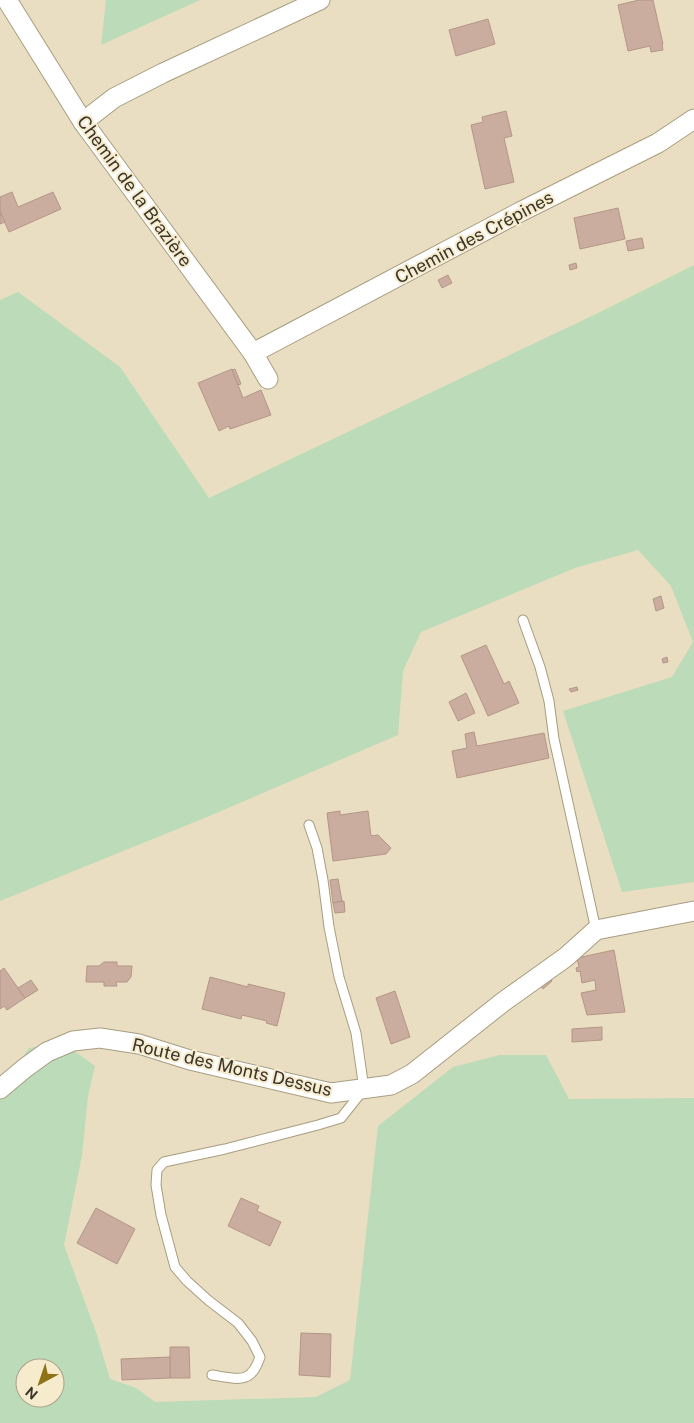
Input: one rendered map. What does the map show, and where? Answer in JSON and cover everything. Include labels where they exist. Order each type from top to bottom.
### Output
[{"type":"street","name":"Chemin de la Brazière","points":[[7,0],[83,122],[253,353],[268,379]]},
{"type":"street","points":[[83,122],[114,98],[320,0]]},
{"type":"street","name":"Chemin des Crépines","points":[[253,353],[520,212],[658,143],[694,119]]},
{"type":"street","points":[[596,930],[694,911]]},
{"type":"street","name":"Route des Monts Dessus","points":[[0,1089],[47,1052],[73,1041],[100,1038],[140,1044],[190,1060],[331,1093],[391,1085],[412,1074],[503,1002],[566,958],[596,930]]},
{"type":"lane","points":[[523,620],[550,701],[554,739],[596,930]]},
{"type":"lane","points":[[212,1375],[246,1378],[256,1370],[260,1357],[252,1341],[238,1324],[187,1281],[175,1267],[161,1214],[156,1185],[157,1170],[164,1162],[225,1149],[341,1118],[364,1088],[356,1033],[339,977],[329,927],[324,880],[317,848],[309,825]]},
{"type":"green space","points":[[106,0],[200,0],[101,45]]},
{"type":"green space","points":[[694,265],[694,882],[622,892],[563,711],[672,677],[693,642],[671,586],[638,550],[575,568],[421,632],[403,671],[398,735],[207,817],[0,901],[0,300],[18,292],[120,367],[209,498],[596,314]]},
{"type":"green space","points":[[62,1042],[95,1066],[88,1096],[82,1155],[64,1245],[96,1332],[110,1379],[136,1388],[155,1402],[316,1397],[350,1380],[378,1126],[453,1067],[500,1055],[546,1055],[569,1099],[694,1098],[694,1423],[0,1423],[0,1090],[29,1048]]},
{"type":"building","points":[[639,0],[653,0],[663,50],[651,52],[650,46],[628,51],[618,5]]},
{"type":"building","points":[[488,19],[495,44],[456,56],[449,30]]},
{"type":"building","points":[[506,111],[512,136],[504,138],[514,182],[485,189],[471,125],[483,122],[482,117]]},
{"type":"building","points":[[12,192],[18,207],[53,192],[61,209],[9,232],[0,212],[0,197]]},
{"type":"building","points":[[618,208],[625,239],[580,249],[574,218]]},
{"type":"building","points":[[0,212],[5,222],[0,224]]},
{"type":"building","points":[[642,238],[644,248],[628,251],[626,241]]},
{"type":"building","points":[[576,263],[577,268],[570,270],[569,265]]},
{"type":"building","points":[[448,275],[452,283],[442,288],[438,280]]},
{"type":"building","points":[[232,369],[243,398],[261,390],[271,415],[230,429],[229,426],[219,431],[198,383]]},
{"type":"building","points":[[235,369],[241,384],[238,385],[232,370]]},
{"type":"building","points":[[661,596],[664,608],[656,611],[653,599]]},
{"type":"building","points":[[486,645],[504,684],[509,681],[519,703],[488,716],[461,656]]},
{"type":"building","points":[[667,657],[668,662],[663,663],[662,659]]},
{"type":"building","points":[[577,687],[578,690],[571,692],[569,689]]},
{"type":"building","points":[[466,693],[475,713],[458,721],[449,702]]},
{"type":"building","points":[[474,732],[477,746],[544,733],[549,758],[457,778],[452,751],[467,748],[465,734]]},
{"type":"building","points":[[340,811],[340,815],[368,811],[371,836],[378,835],[391,848],[386,854],[333,861],[327,813]]},
{"type":"building","points":[[338,879],[342,901],[333,903],[330,880]]},
{"type":"building","points":[[344,901],[345,912],[335,913],[333,903]]},
{"type":"building","points":[[614,950],[625,1012],[587,1015],[581,993],[596,990],[595,980],[582,983],[580,971],[577,972],[576,968],[579,967],[577,958]]},
{"type":"building","points":[[104,962],[117,962],[117,966],[132,966],[131,977],[127,982],[116,982],[117,986],[104,986],[104,982],[86,982],[87,966],[99,966]]},
{"type":"building","points":[[4,968],[25,998],[7,1010],[4,1006],[0,1009],[0,971]]},
{"type":"building","points":[[548,975],[552,981],[543,989],[538,982]]},
{"type":"building","points":[[210,977],[248,987],[248,984],[285,993],[277,1026],[266,1023],[267,1021],[242,1015],[241,1019],[202,1009]]},
{"type":"building","points":[[31,980],[38,990],[25,998],[18,988]]},
{"type":"building","points":[[395,991],[410,1037],[391,1044],[376,998]]},
{"type":"building","points":[[602,1027],[602,1040],[572,1042],[572,1029]]},
{"type":"building","points":[[241,1198],[259,1206],[257,1211],[281,1222],[270,1246],[228,1226]]},
{"type":"building","points":[[96,1208],[135,1229],[117,1264],[77,1243]]},
{"type":"building","points":[[301,1333],[331,1334],[330,1377],[299,1375]]},
{"type":"building","points":[[170,1347],[189,1347],[190,1378],[170,1378]]},
{"type":"building","points":[[170,1357],[170,1378],[122,1380],[121,1359]]}]
